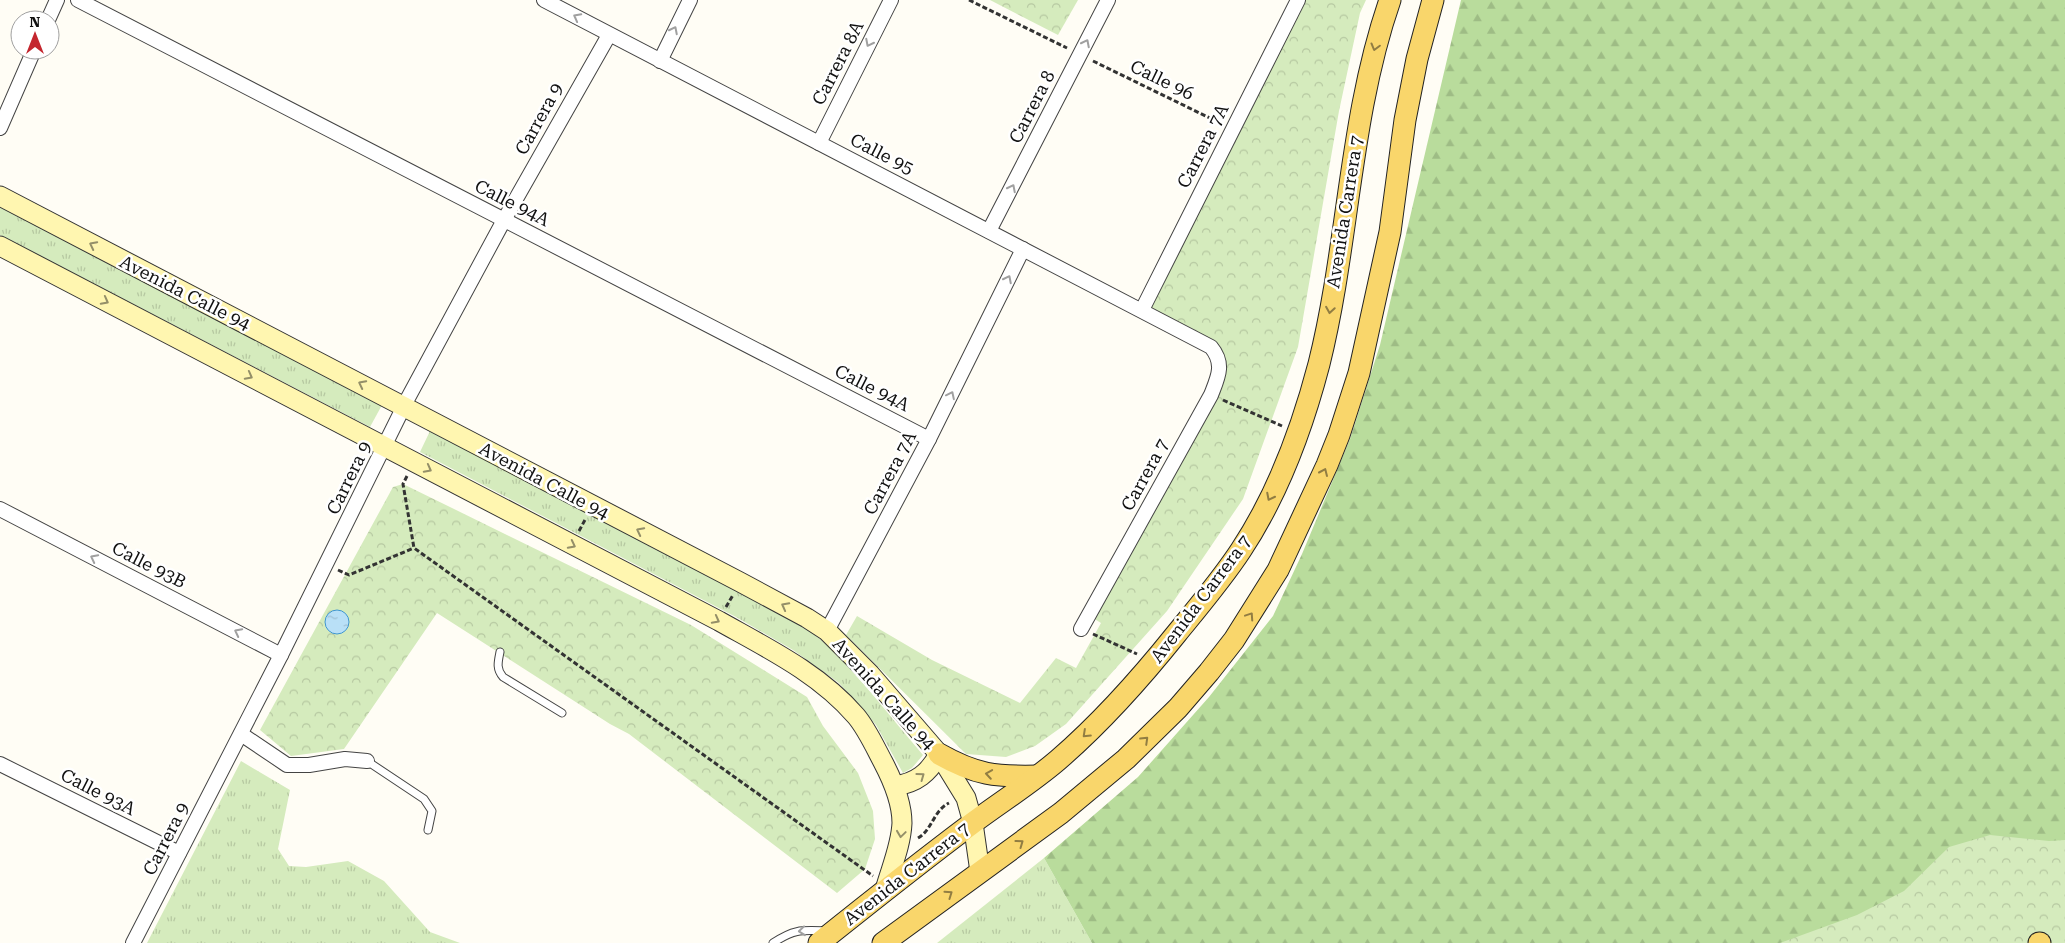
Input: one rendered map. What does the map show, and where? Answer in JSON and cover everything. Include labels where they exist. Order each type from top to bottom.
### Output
[{"type":"main road","name":"Avenida Carrera 7","points":[[826,937],[878,882],[973,823],[1057,761],[1092,728],[1153,662],[1227,570],[1242,548],[1283,472],[1299,433],[1328,323],[1360,121],[1372,58],[1390,0]]},
{"type":"main road","points":[[883,943],[1061,813],[1126,759],[1209,672],[1234,640],[1278,570],[1313,497],[1336,442],[1359,373],[1390,232],[1405,120],[1416,59],[1433,0]]},
{"type":"main road","name":"Avenida Calle 94","points":[[0,196],[405,406],[592,507],[740,582],[807,618],[826,631],[870,674],[939,754],[965,796],[973,823],[980,872]]},
{"type":"main road","name":"Avenida Calle 94","points":[[0,246],[572,544],[794,663],[833,692],[856,717],[867,732],[894,786],[901,809],[902,825],[900,840],[878,882]]},
{"type":"main road","points":[[894,786],[917,780],[934,765],[939,754],[971,771],[988,775],[1009,777],[1037,776]]},
{"type":"street","name":"Calle 94A","points":[[78,0],[929,439]]},
{"type":"street","name":"Calle 95","points":[[544,0],[1202,341]]},
{"type":"street","points":[[660,61],[690,0]]},
{"type":"street","name":"Carrera 8A","points":[[818,143],[891,0]]},
{"type":"street","name":"Carrera 8","points":[[989,231],[1076,53],[1108,0]]},
{"type":"street","name":"Carrera 7A","points":[[1142,310],[1298,0]]},
{"type":"street","name":"Carrera 9","points":[[133,943],[241,734],[405,406],[504,220],[609,35]]},
{"type":"street","points":[[0,128],[30,60]]},
{"type":"street","name":"Carrera 7A","points":[[826,631],[840,609],[929,439],[1023,249]]},
{"type":"street","name":"Carrera 7","points":[[1081,629],[1211,395],[1220,366],[1218,356],[1211,347],[1202,341]]},
{"type":"street","name":"Calle 93B","points":[[0,509],[281,655]]},
{"type":"street","points":[[241,734],[287,765],[309,765],[345,759],[368,761]]},
{"type":"street","name":"Calle 93A","points":[[0,764],[179,853]]},
{"type":"lane","points":[[500,652],[497,664],[499,672],[503,677],[562,713]]},
{"type":"lane","points":[[368,761],[424,799],[432,811],[428,830]]},
{"type":"lane","points":[[773,943],[787,933],[802,930],[826,937]]},
{"type":"path","name":"Calle 96","points":[[969,0],[1232,130]]},
{"type":"path","points":[[1211,395],[1299,433]]},
{"type":"path","points":[[414,462],[403,484],[414,548],[878,882]]},
{"type":"path","points":[[572,544],[592,507]]},
{"type":"path","points":[[326,564],[349,575],[414,548]]},
{"type":"path","points":[[718,621],[740,582]]},
{"type":"path","points":[[1081,629],[1153,662]]},
{"type":"path","points":[[913,841],[927,833],[938,811],[954,800]]},
{"type":"green space","points":[[990,0],[1078,0],[1058,35]]},
{"type":"green space","points":[[1298,0],[1366,0],[1360,13],[1339,111],[1298,347],[1243,499],[1167,611],[1066,724],[1035,746],[1006,757],[966,754],[846,635],[857,616],[932,660],[1020,703],[1056,658],[1076,668],[1101,623],[1088,615],[1211,395],[1218,356],[1142,310]]},
{"type":"green space","points":[[1461,0],[2065,0],[2065,943],[1092,943],[1044,858],[1138,777],[1209,697],[1273,616],[1302,554],[1350,439],[1380,345]]},
{"type":"green space","points":[[0,206],[382,405],[370,427],[0,235]]},
{"type":"green space","points":[[430,431],[761,603],[805,628],[822,640],[841,659],[923,755],[912,768],[903,773],[876,725],[839,683],[793,650],[736,617],[420,452]]},
{"type":"green space","points":[[403,484],[691,625],[807,697],[823,726],[858,773],[873,811],[875,839],[865,869],[837,893],[629,734],[610,724],[437,613],[344,749],[291,756],[260,730],[393,487]]},
{"type":"green space","points":[[241,761],[290,790],[278,849],[289,866],[306,867],[348,861],[384,881],[430,932],[460,943],[147,943]]},
{"type":"green space","points":[[1990,835],[2049,841],[2065,840],[2065,943],[1780,943],[1857,915],[1904,891],[1949,847]]},
{"type":"green space","points":[[1044,858],[1092,943],[937,943]]},
{"type":"water","points":[[337,610],[342,611],[348,617],[348,627],[342,633],[337,634],[332,633],[326,627],[325,622],[326,617],[332,611]]}]
